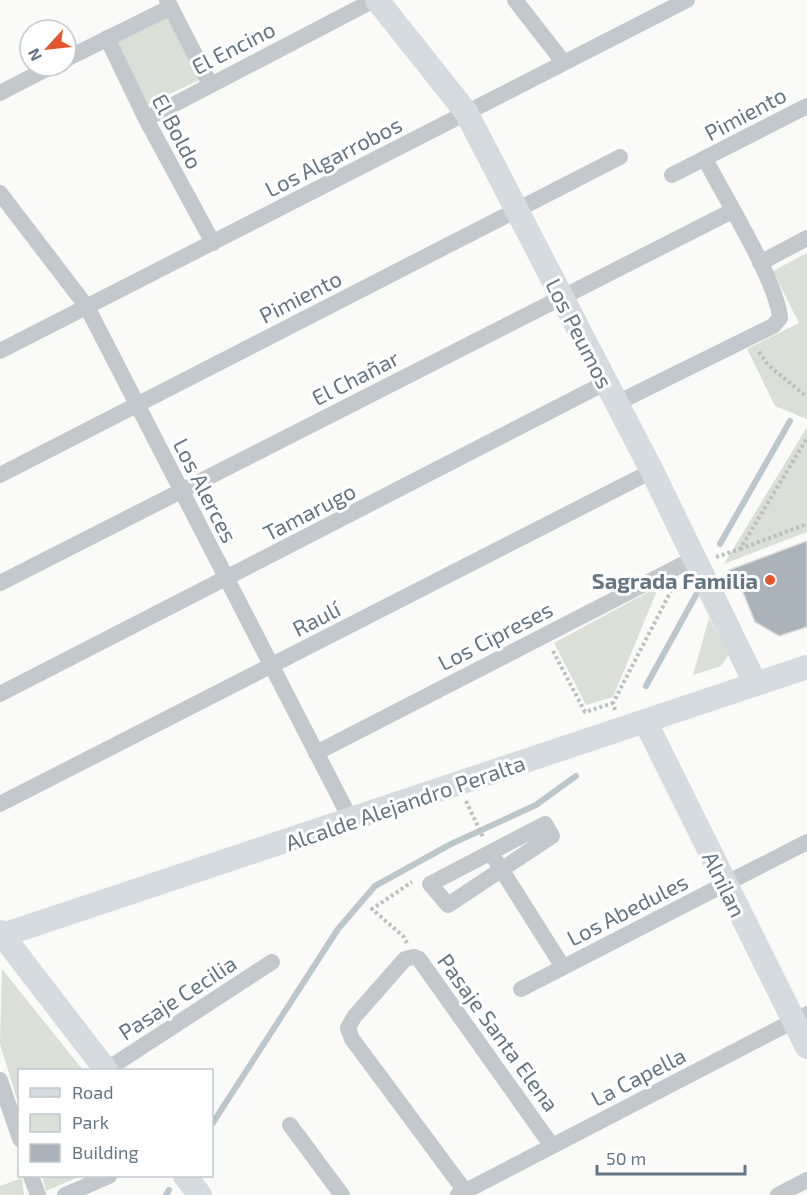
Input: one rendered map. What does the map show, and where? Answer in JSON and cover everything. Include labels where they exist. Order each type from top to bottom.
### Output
[{"type":"street","name":"El Encino","points":[[146,119],[375,0]]},
{"type":"street","name":"Los Peumos","points":[[375,0],[466,112],[652,471],[755,683]]},
{"type":"street","points":[[515,0],[564,63]]},
{"type":"street","name":"Los Algarrobos","points":[[0,351],[687,0]]},
{"type":"street","points":[[78,53],[169,3],[210,84]]},
{"type":"street","name":"El Boldo","points":[[107,38],[146,119],[213,243]]},
{"type":"street","points":[[0,93],[29,78]]},
{"type":"street","name":"Pimiento","points":[[672,175],[807,106]]},
{"type":"street","name":"Pimiento","points":[[0,475],[620,157]]},
{"type":"street","name":"Tamarugo","points":[[0,694],[227,579],[611,393],[773,326],[780,318],[779,308],[760,263],[705,159]]},
{"type":"street","name":"Los Alerces","points":[[0,194],[87,307],[351,820]]},
{"type":"street","name":"El Chañar","points":[[0,583],[732,211]]},
{"type":"street","points":[[760,263],[807,238]]},
{"type":"street","name":"Raulí","points":[[0,804],[652,471]]},
{"type":"street","name":"Los Cipreses","points":[[316,753],[545,635],[697,562]]},
{"type":"street","name":"Alcalde Alejandro Peralta","points":[[1,937],[807,667]]},
{"type":"street","name":"Alnilan","points":[[634,725],[801,1018],[807,1047]]},
{"type":"street","points":[[545,824],[552,836],[448,905],[430,884],[490,851],[545,824]]},
{"type":"street","name":"Los Abedules","points":[[521,989],[807,842]]},
{"type":"street","name":"Los Abedules","points":[[490,851],[563,967]]},
{"type":"street","points":[[1,937],[104,1069]]},
{"type":"street","name":"Pasaje Santa Elena","points":[[462,1193],[352,1039],[348,1028],[354,1017],[400,962],[414,957],[419,959],[552,1146]]},
{"type":"street","name":"Pasaje Cecilia","points":[[109,1069],[272,962]]},
{"type":"street","name":"La Capella","points":[[462,1193],[488,1188],[552,1146],[801,1018]]},
{"type":"street","points":[[0,1080],[18,1134]]},
{"type":"street","points":[[290,1125],[342,1195]]},
{"type":"street","points":[[31,1177],[38,1195]]},
{"type":"street","points":[[64,1195],[107,1177]]},
{"type":"street","points":[[187,1177],[200,1195]]},
{"type":"street","points":[[778,1195],[807,1180]]},
{"type":"path","points":[[748,337],[768,364],[807,398]]},
{"type":"path","points":[[740,549],[807,438]]},
{"type":"path","points":[[697,562],[807,524]]},
{"type":"path","points":[[545,635],[585,712],[612,703],[671,590]]},
{"type":"path","points":[[612,703],[634,725]]},
{"type":"path","points":[[458,784],[490,851]]},
{"type":"path","points":[[414,957],[404,937],[372,909],[424,876],[434,879],[430,884]]},
{"type":"green space","points":[[166,15],[199,80],[147,105],[114,42]]},
{"type":"green space","points":[[807,253],[807,419],[775,406],[747,349],[799,323],[773,271]]},
{"type":"green space","points":[[807,427],[807,532],[724,564]]},
{"type":"green space","points":[[659,586],[613,697],[586,705],[554,643]]},
{"type":"green space","points":[[709,618],[729,654],[721,666],[693,675]]},
{"type":"green space","points":[[2,969],[82,1069],[18,1069],[18,1103],[0,1044]]},
{"type":"green space","points":[[42,1177],[79,1177],[46,1191]]},
{"type":"green space","points":[[22,1178],[24,1195],[0,1195],[0,1186]]},
{"type":"building","name":"Sagrada Familia","points":[[807,541],[807,627],[779,636],[755,622],[742,590],[737,591],[729,570]]},
{"type":"waterway","points":[[720,544],[790,421]]},
{"type":"waterway","points":[[646,686],[696,595]]},
{"type":"waterway","points":[[213,1122],[338,929],[375,886],[451,844],[536,805],[576,776]]},
{"type":"waterway","points":[[166,1195],[169,1190]]},
{"type":"place","name":"Sagrada Familia","points":[[770,580]]}]
